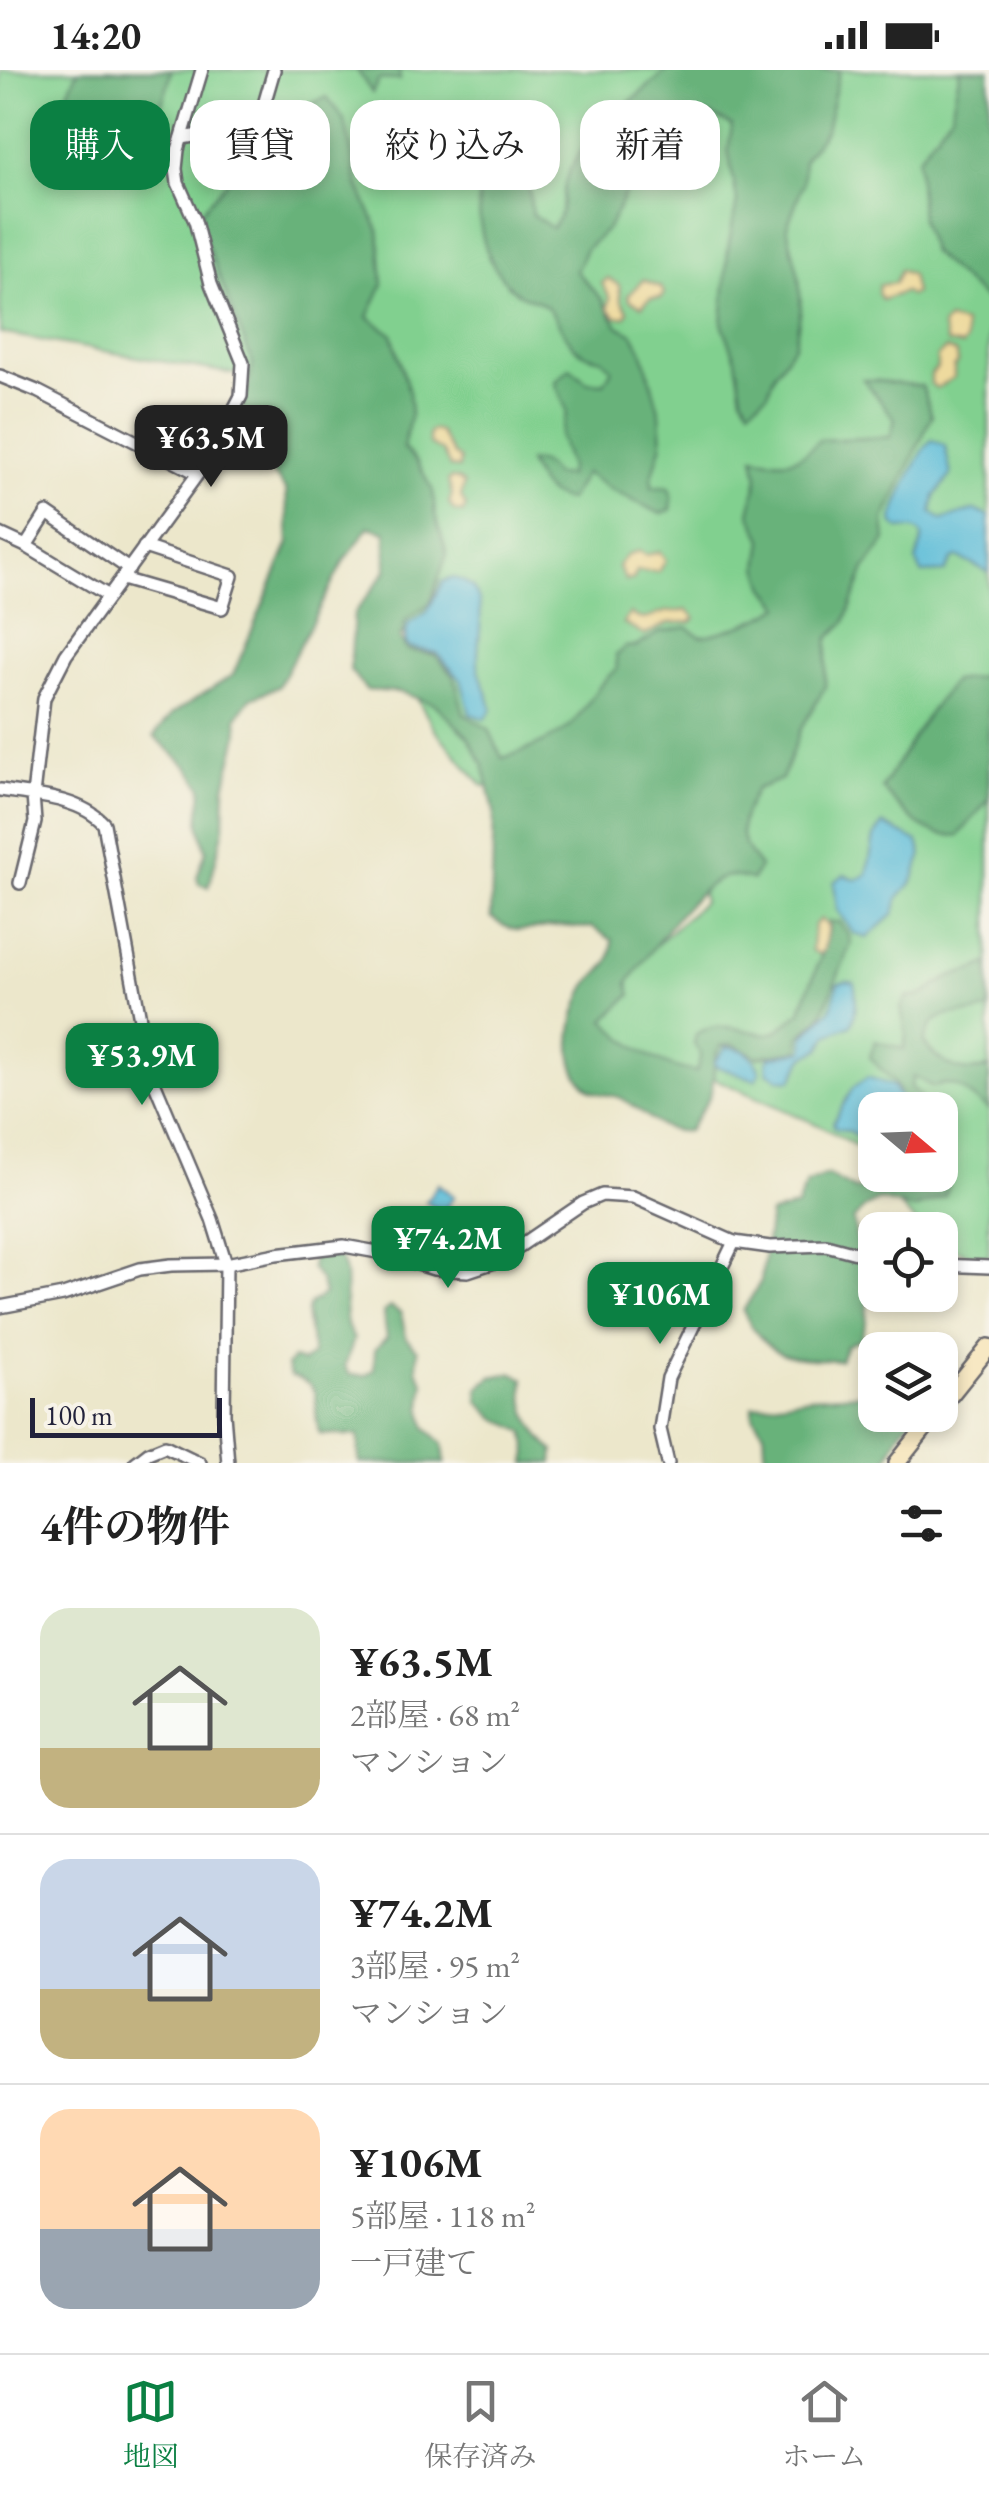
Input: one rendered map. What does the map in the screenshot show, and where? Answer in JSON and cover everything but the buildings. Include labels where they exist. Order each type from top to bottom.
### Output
[{"type":"main road","points":[[958,1385],[989,1346]]},
{"type":"main road","points":[[897,1463],[921,1432]]},
{"type":"street","points":[[20,883],[35,822],[33,795],[44,698],[66,655],[197,474],[238,406],[244,374],[239,351],[211,284],[195,221],[178,184],[176,158],[202,70]]},
{"type":"street","points":[[182,138],[258,125],[274,70]]},
{"type":"street","points":[[0,376],[37,391],[197,474]]},
{"type":"street","points":[[26,546],[47,514],[125,574],[222,608],[232,576],[144,547]]},
{"type":"street","points":[[0,534],[109,596]]},
{"type":"street","points":[[0,790],[93,812],[104,824],[147,1057],[226,1264],[224,1414],[228,1463]]},
{"type":"street","points":[[0,1307],[63,1295],[140,1269],[171,1264],[226,1264],[344,1246],[434,1268],[468,1271],[498,1261],[583,1203],[602,1195],[633,1196],[734,1242],[770,1247],[826,1245],[858,1253]]},
{"type":"street","points":[[668,1463],[660,1430],[668,1378],[734,1242]]},
{"type":"street","points":[[958,1266],[989,1267]]},
{"type":"street","points":[[135,1463],[148,1452],[165,1446],[200,1463]]},
{"type":"green space","points":[[0,70],[989,70],[989,1256],[958,1250],[958,1212],[906,1212],[887,1192],[958,1192],[958,1092],[858,1092],[858,1147],[823,1127],[704,1074],[697,1096],[600,1020],[633,966],[703,902],[687,763],[483,786],[435,730],[413,691],[366,397],[0,333]]},
{"type":"green space","points":[[78,70],[171,70],[163,100],[65,100]]},
{"type":"green space","points":[[357,70],[399,70],[400,80],[379,79],[372,93]]},
{"type":"green space","points":[[667,70],[840,70],[826,130],[804,159],[803,184],[787,227],[799,277],[801,309],[795,344],[774,375],[768,393],[750,408],[742,396],[736,359],[722,323],[728,248],[737,201],[728,150],[732,125],[720,120],[720,100],[632,100]]},
{"type":"green space","points":[[960,70],[989,70],[989,303],[932,253],[921,220],[918,158],[951,114]]},
{"type":"green space","points":[[330,101],[345,121],[350,145],[350,190],[360,190],[379,231],[383,284],[368,317],[392,334],[409,392],[411,414],[403,448],[417,462],[433,491],[435,514],[447,554],[430,604],[406,620],[400,639],[407,650],[435,655],[454,676],[464,714],[489,729],[502,758],[550,739],[573,723],[617,669],[616,655],[625,647],[637,646],[660,632],[687,627],[700,636],[718,632],[781,606],[766,588],[759,567],[763,540],[750,513],[758,477],[754,457],[790,460],[804,454],[819,440],[890,437],[895,419],[863,379],[922,386],[932,416],[884,520],[886,540],[865,569],[845,622],[828,639],[825,687],[800,731],[782,779],[756,789],[746,811],[742,838],[760,867],[752,880],[732,876],[702,891],[628,983],[631,995],[605,1020],[646,1054],[696,1072],[701,1055],[694,1044],[696,1034],[718,1027],[775,1032],[801,1012],[826,942],[829,922],[839,922],[849,935],[851,944],[821,1017],[800,1036],[799,1051],[757,1057],[733,1044],[720,1046],[710,1095],[688,1131],[660,1125],[621,1098],[590,1089],[578,1076],[571,1053],[575,1014],[588,984],[610,958],[612,940],[592,927],[517,930],[491,917],[494,811],[483,764],[468,737],[435,704],[399,692],[366,690],[350,670],[354,614],[386,571],[386,532],[369,527],[344,561],[278,687],[251,698],[237,717],[238,735],[225,787],[224,828],[209,887],[199,884],[197,877],[206,851],[199,824],[202,787],[189,768],[154,736],[172,714],[233,675],[289,543],[286,491],[234,438],[253,364],[196,217],[220,190],[330,190]]},
{"type":"green space","points":[[580,152],[580,190],[627,190],[609,227],[586,249],[576,271],[602,299],[618,326],[633,334],[643,353],[660,414],[662,444],[652,487],[668,487],[672,496],[671,510],[661,514],[585,473],[569,500],[561,499],[543,488],[528,462],[543,464],[554,475],[568,476],[560,437],[567,411],[555,382],[570,368],[587,382],[604,383],[612,369],[602,359],[575,347],[546,306],[516,292],[503,279],[486,249],[478,190],[529,190],[532,214],[552,228]]},
{"type":"green space","points":[[989,663],[989,799],[959,835],[936,833],[916,822],[882,788],[953,681],[980,677]]},
{"type":"green space","points":[[989,963],[989,1009],[942,1017],[929,1030],[924,1043],[952,1067],[970,1071],[989,1067],[989,1109],[956,1086],[933,1087],[913,1076],[911,1087],[916,1092],[898,1092],[870,1057],[875,1041],[904,1049],[906,1034],[901,1008],[907,997],[920,996],[951,977]]},
{"type":"green space","points":[[827,1175],[855,1190],[946,1192],[914,1209],[880,1200],[858,1212],[853,1220],[858,1246],[858,1312],[867,1312],[863,1332],[858,1332],[858,1340],[846,1346],[840,1360],[782,1354],[762,1339],[743,1311],[761,1281],[770,1214],[797,1206],[806,1184]]},
{"type":"green space","points":[[334,1250],[344,1271],[346,1317],[354,1339],[345,1366],[349,1374],[365,1376],[374,1370],[375,1349],[387,1338],[383,1312],[391,1307],[401,1313],[406,1338],[418,1350],[417,1370],[424,1382],[422,1410],[426,1428],[443,1444],[445,1463],[359,1463],[358,1436],[320,1434],[314,1392],[310,1385],[290,1376],[287,1366],[293,1358],[303,1362],[312,1355],[308,1309],[324,1294],[311,1268],[313,1253]]},
{"type":"green space","points":[[513,1373],[524,1379],[526,1409],[540,1436],[554,1451],[553,1463],[526,1463],[524,1432],[494,1417],[478,1401],[479,1388],[491,1377]]},
{"type":"green space","points":[[858,1394],[858,1432],[901,1432],[886,1462],[766,1463],[764,1432],[753,1416],[753,1406]]},
{"type":"sand","points":[[900,270],[911,275],[915,293],[909,296],[904,292],[882,300],[879,285],[895,283]]},
{"type":"sand","points":[[608,278],[619,285],[621,300],[628,311],[625,317],[616,317],[608,308],[610,298],[602,283]]},
{"type":"sand","points":[[643,280],[661,287],[664,293],[642,306],[628,295]]},
{"type":"sand","points":[[948,320],[964,324],[966,341],[962,346],[947,343],[942,326]]},
{"type":"sand","points":[[946,349],[956,353],[958,363],[954,377],[937,388],[931,384],[931,374],[937,368],[937,356]]},
{"type":"sand","points":[[440,432],[460,459],[459,468],[450,467],[442,451],[429,444],[429,433]]},
{"type":"sand","points":[[451,478],[464,484],[463,513],[454,511],[449,503]]},
{"type":"sand","points":[[639,551],[646,555],[660,552],[666,560],[659,572],[636,571],[634,579],[626,581],[618,566],[628,554]]},
{"type":"sand","points":[[688,610],[695,618],[691,622],[669,623],[644,635],[623,623],[630,613],[645,619]]},
{"type":"sand","points":[[821,919],[828,926],[824,950],[819,954],[812,950],[814,925]]},
{"type":"water","points":[[932,440],[945,446],[951,475],[935,496],[932,512],[942,520],[974,510],[989,516],[989,572],[957,557],[945,572],[922,573],[916,561],[922,541],[920,532],[899,529],[893,522],[908,479]]},
{"type":"water","points":[[454,578],[467,583],[479,601],[478,663],[492,710],[485,719],[470,714],[461,680],[437,653],[408,647],[405,640],[408,624],[427,612],[443,581]]},
{"type":"water","points":[[883,824],[918,842],[922,854],[913,881],[898,898],[894,914],[867,938],[853,933],[837,910],[834,882],[844,875],[856,880],[867,875],[874,837]]},
{"type":"water","points":[[838,983],[854,983],[856,993],[851,1025],[828,1035],[820,1049],[804,1057],[792,1080],[779,1079],[768,1072],[770,1057],[804,1051],[804,1036],[831,1009]]},
{"type":"water","points":[[726,1047],[752,1057],[760,1072],[756,1080],[715,1066]]},
{"type":"water","points":[[868,1077],[893,1086],[897,1092],[858,1092],[858,1138],[835,1128],[833,1123],[853,1088]]},
{"type":"water","points":[[438,1184],[454,1197],[442,1213],[426,1202]]}]
